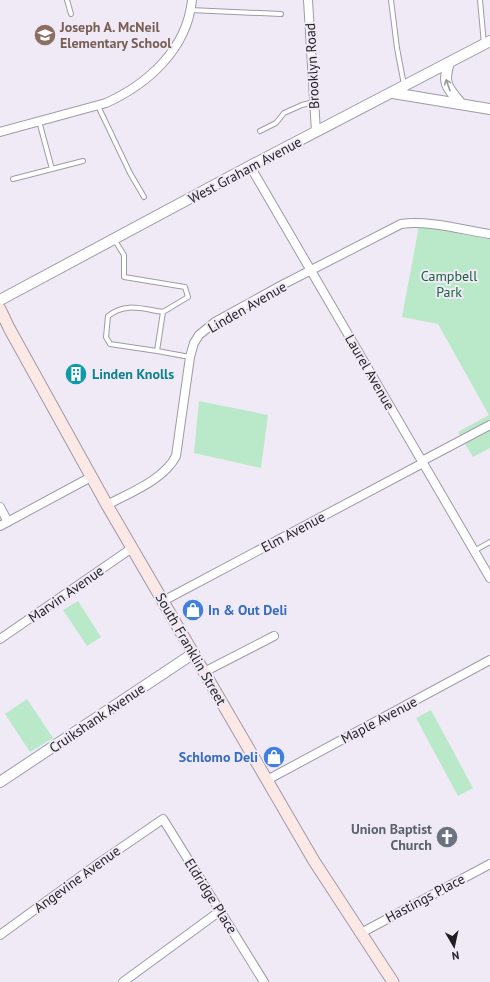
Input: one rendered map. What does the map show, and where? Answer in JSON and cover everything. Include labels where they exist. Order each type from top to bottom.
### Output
[{"type":"main road","name":"South Franklin Street","points":[[0,309],[8,328],[91,477],[314,861],[393,982]]},
{"type":"street","points":[[0,132],[98,105],[121,96],[137,87],[161,66],[181,36],[192,0]]},
{"type":"street","name":"Brooklyn Road","points":[[308,0],[316,132]]},
{"type":"street","name":"West Graham Avenue","points":[[0,300],[250,166],[487,43]]},
{"type":"street","points":[[449,63],[446,74],[447,82],[450,90],[462,104]]},
{"type":"street","points":[[393,92],[490,109]]},
{"type":"street","name":"Laurel Avenue","points":[[250,166],[490,578]]},
{"type":"street","name":"Linden Avenue","points":[[107,505],[153,480],[174,462],[190,357],[194,343],[199,335],[215,322],[401,224],[411,223],[490,234]]},
{"type":"street","name":"Elm Avenue","points":[[163,601],[490,425]]},
{"type":"street","points":[[0,526],[91,477]]},
{"type":"street","points":[[0,507],[8,522]]},
{"type":"street","name":"Marvin Avenue","points":[[0,639],[132,548]]},
{"type":"street","points":[[204,672],[274,636]]},
{"type":"street","name":"Cruikshank Avenue","points":[[0,782],[194,654]]},
{"type":"street","name":"Maple Avenue","points":[[267,780],[490,660]]},
{"type":"street","name":"Eldridge Place","points":[[155,824],[163,819],[264,982]]},
{"type":"street","name":"Angevine Avenue","points":[[0,935],[155,824]]},
{"type":"street","name":"Hastings Place","points":[[361,933],[490,864]]},
{"type":"street","points":[[123,982],[220,911]]},
{"type":"lane","points":[[67,0],[71,14]]},
{"type":"lane","points":[[391,0],[397,48],[405,86]]},
{"type":"lane","points":[[480,0],[487,43]]},
{"type":"lane","points":[[190,10],[281,14]]},
{"type":"lane","points":[[260,131],[276,123],[284,113],[302,105],[314,102]]},
{"type":"lane","points":[[98,105],[130,173],[144,197]]},
{"type":"lane","points":[[39,121],[52,169]]},
{"type":"lane","points":[[13,179],[84,161]]},
{"type":"lane","points":[[114,239],[124,255],[124,277],[185,287],[188,297],[163,312],[127,306],[114,311],[108,316],[106,336],[110,344],[190,357]]},
{"type":"lane","points":[[157,351],[163,312]]},
{"type":"lane","points":[[474,551],[490,542]]},
{"type":"green space","name":"Campbell Park","points":[[419,226],[490,239],[490,448],[473,457],[458,432],[489,415],[438,324],[402,317]]},
{"type":"green space","points":[[199,401],[268,415],[261,468],[194,453]]},
{"type":"green space","points":[[78,601],[101,637],[87,646],[63,610]]},
{"type":"green space","points":[[27,699],[53,738],[30,752],[5,714]]},
{"type":"green space","points":[[431,710],[473,788],[458,796],[416,718]]},
{"type":"place","name":"Joseph A. McNeil Elementary School","points":[[45,35]]},
{"type":"place","name":"Linden Knolls","points":[[76,374]]},
{"type":"place","name":"In & Out Deli","points":[[193,610]]},
{"type":"place","name":"Schlomo Deli","points":[[274,757]]},
{"type":"place","name":"Union Baptist Church","points":[[447,837]]}]
